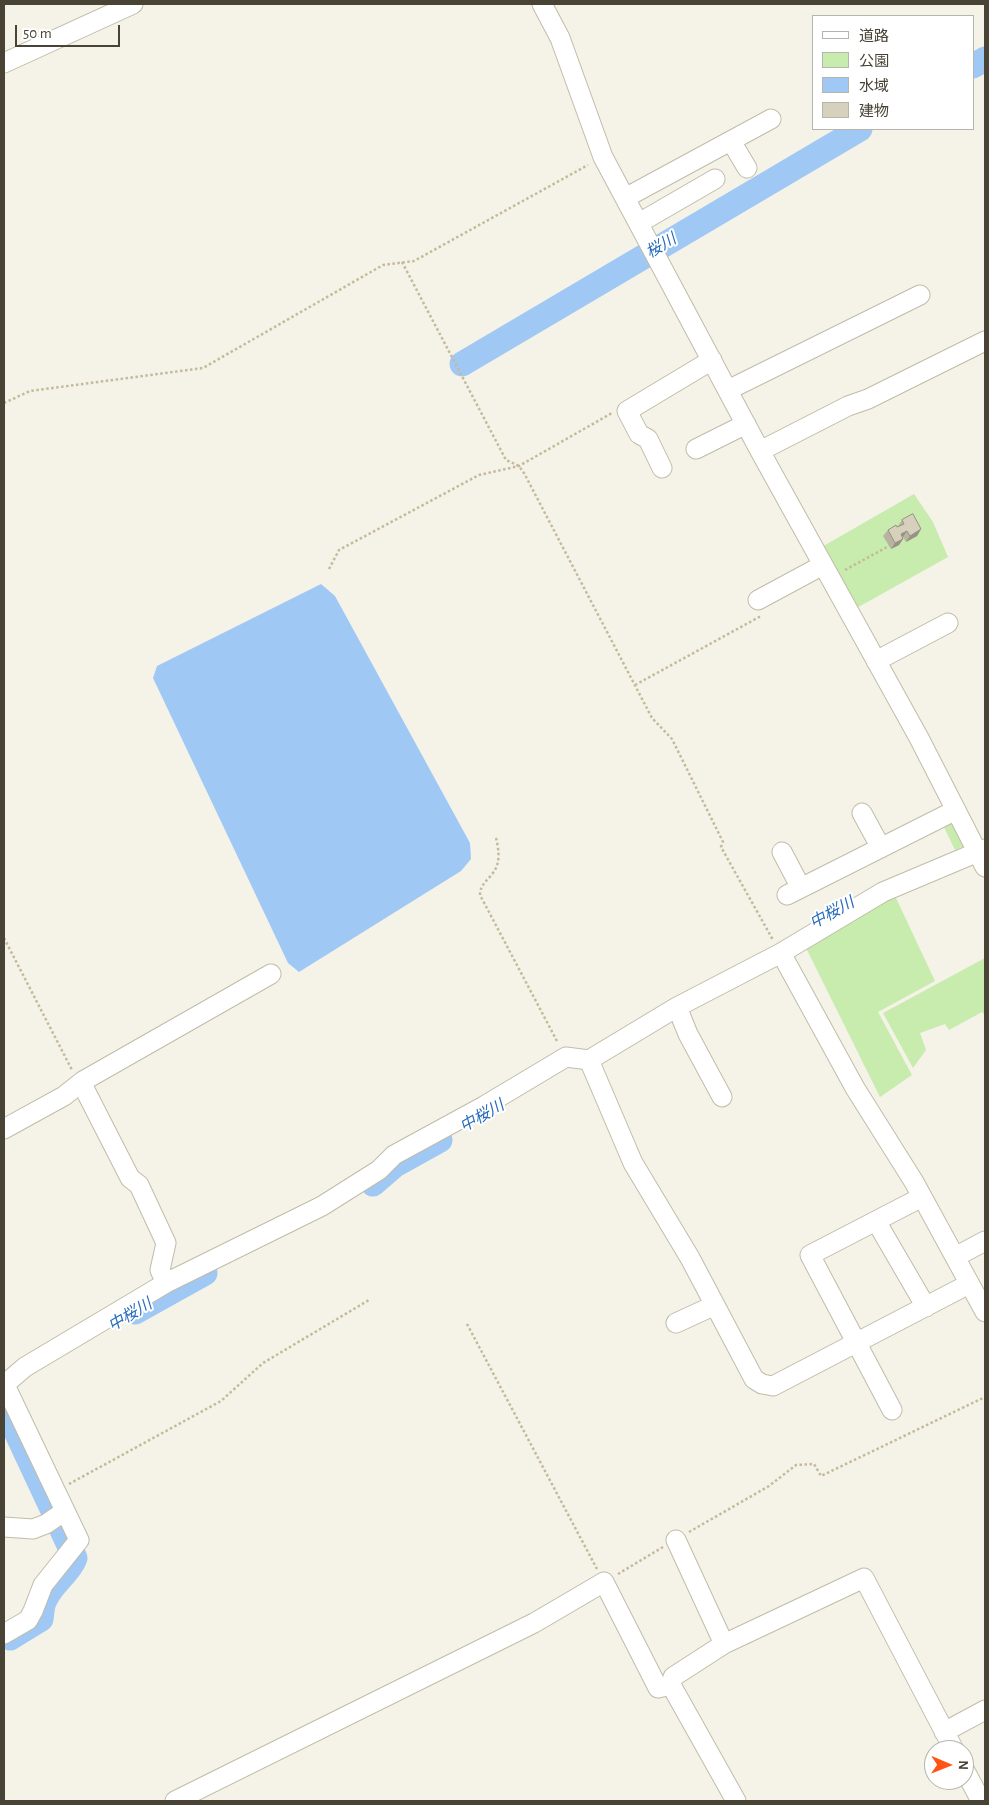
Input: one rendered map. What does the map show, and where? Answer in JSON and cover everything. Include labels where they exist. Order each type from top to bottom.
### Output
[{"type":"street","points":[[4,63],[133,4]]},
{"type":"street","points":[[4,1634],[28,1620],[34,1611],[42,1585],[79,1540],[61,1514],[56,1491],[6,1389],[25,1367],[166,1283],[322,1206],[379,1170],[394,1155],[484,1106],[677,1007],[778,948],[882,892],[983,856],[760,451],[603,157],[560,38],[542,4]]},
{"type":"street","points":[[625,198],[771,119]]},
{"type":"street","points":[[731,141],[747,168]]},
{"type":"street","points":[[639,223],[715,179]]},
{"type":"street","points":[[728,390],[920,294]]},
{"type":"street","points":[[760,451],[848,406],[868,400],[985,342]]},
{"type":"street","points":[[662,468],[648,439],[639,434],[627,411],[712,360]]},
{"type":"street","points":[[696,449],[746,424]]},
{"type":"street","points":[[763,606],[827,572]]},
{"type":"street","points":[[876,661],[948,623]]},
{"type":"street","points":[[782,852],[794,892],[956,810]]},
{"type":"street","points":[[862,813],[881,848]]},
{"type":"street","points":[[778,948],[855,1088],[922,1197],[985,1312]]},
{"type":"street","points":[[4,1128],[64,1096],[79,1084],[271,974]]},
{"type":"street","points":[[677,1007],[688,1034],[722,1097]]},
{"type":"street","points":[[577,1059],[633,1163],[690,1258],[754,1379],[762,1384],[773,1386],[969,1284]]},
{"type":"street","points":[[79,1084],[84,1088],[130,1178],[139,1185],[166,1243],[160,1270],[166,1283]]},
{"type":"street","points":[[892,1410],[810,1255],[922,1197]]},
{"type":"street","points":[[876,1221],[926,1307]]},
{"type":"street","points":[[955,1257],[985,1241]]},
{"type":"street","points":[[676,1323],[715,1305]]},
{"type":"street","points":[[4,1527],[33,1529],[46,1524],[61,1514]]},
{"type":"street","points":[[676,1540],[724,1644]]},
{"type":"street","points":[[736,1801],[671,1685],[673,1677],[724,1644],[864,1578],[948,1740]]},
{"type":"street","points":[[174,1801],[534,1623],[604,1582],[658,1688],[671,1685]]},
{"type":"street","points":[[944,1732],[985,1710]]},
{"type":"street","points":[[974,1788],[981,1801]]},
{"type":"path","points":[[4,404],[30,391],[203,368],[383,265],[414,260],[603,157]]},
{"type":"path","points":[[402,262],[506,460],[518,466],[524,473],[652,718],[672,739],[723,842],[721,847],[778,948]]},
{"type":"path","points":[[329,569],[339,550],[478,475],[518,466],[618,410],[627,411]]},
{"type":"path","points":[[827,572],[889,546]]},
{"type":"path","points":[[635,685],[763,606]]},
{"type":"path","points":[[496,838],[499,851],[498,862],[494,873],[480,889],[480,895],[577,1059]]},
{"type":"path","points":[[4,938],[79,1084]]},
{"type":"path","points":[[56,1491],[220,1401],[263,1363],[369,1300]]},
{"type":"path","points":[[467,1324],[604,1582],[769,1486],[796,1465],[814,1464],[821,1476],[985,1397]]},
{"type":"green space","points":[[914,494],[933,522],[948,557],[853,610],[820,548]]},
{"type":"green space","points":[[955,815],[969,844],[955,850],[942,823]]},
{"type":"green space","points":[[895,896],[935,981],[878,1012],[912,1075],[880,1097],[805,946]]},
{"type":"green space","points":[[985,958],[985,1015],[982,1012],[949,1030],[945,1024],[920,1033],[926,1050],[913,1068],[883,1013]]},
{"type":"water","points":[[321,584],[335,596],[470,843],[471,859],[461,871],[299,972],[288,963],[153,678],[157,666]]},
{"type":"building","points":[[913,514],[921,529],[910,536],[907,531],[901,534],[903,539],[895,543],[888,530],[896,525],[897,527],[904,524],[902,520]]},
{"type":"waterway","name":"桜川","points":[[974,65],[985,59]]},
{"type":"waterway","name":"桜川","points":[[462,364],[858,130]]},
{"type":"waterway","name":"中桜川","points":[[373,1184],[395,1165],[440,1140]]},
{"type":"waterway","name":"中桜川","points":[[135,1312],[205,1273]]},
{"type":"waterway","name":"中桜川","points":[[4,1406],[75,1558],[69,1569],[48,1594],[43,1604],[41,1619],[10,1638]]}]
